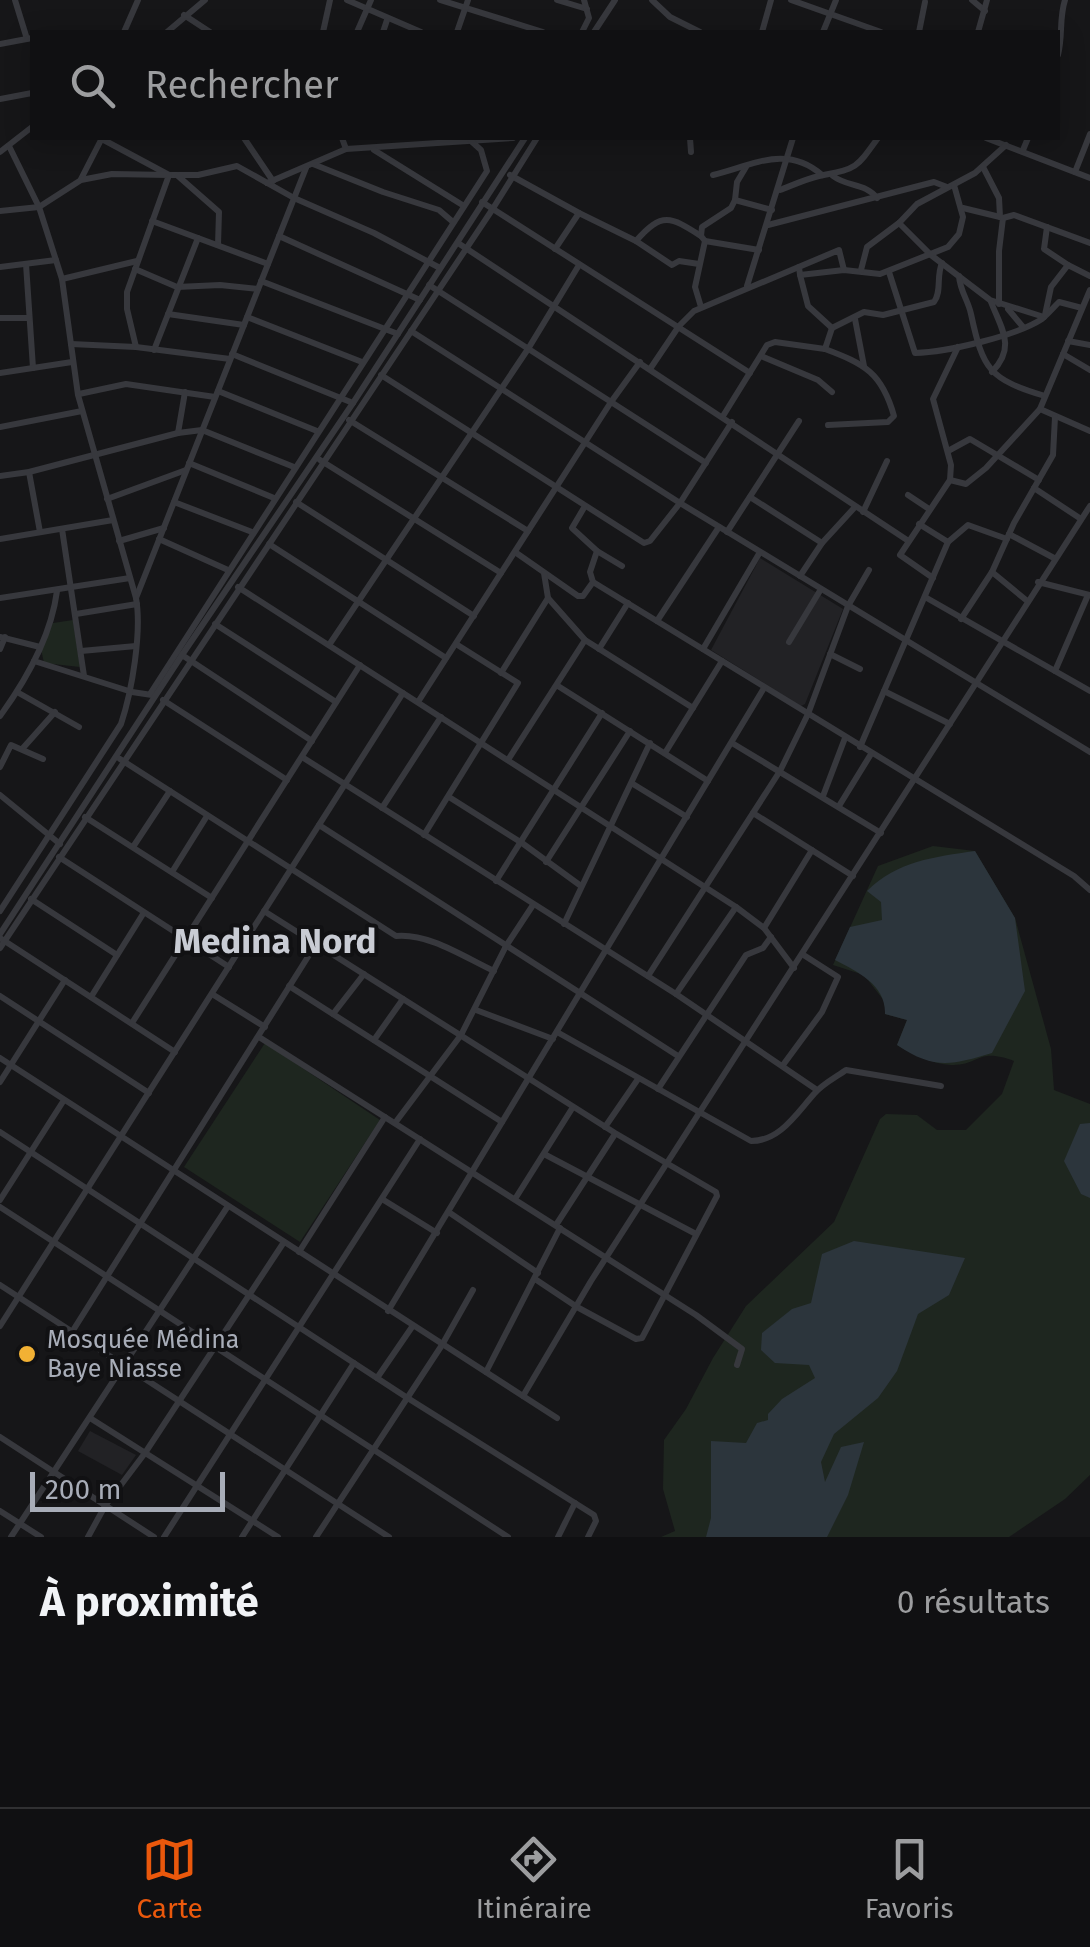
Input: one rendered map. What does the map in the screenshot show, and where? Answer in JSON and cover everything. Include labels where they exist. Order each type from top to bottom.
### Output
[{"type":"street","points":[[0,44],[30,38],[15,0]]},
{"type":"street","points":[[125,30],[138,0]]},
{"type":"street","points":[[169,30],[205,0]]},
{"type":"street","points":[[323,30],[330,0]]},
{"type":"street","points":[[347,0],[415,30]]},
{"type":"street","points":[[358,30],[371,0]]},
{"type":"street","points":[[440,0],[467,4],[528,30]]},
{"type":"street","points":[[557,0],[585,4],[589,18],[583,30]]},
{"type":"street","points":[[595,30],[615,0]]},
{"type":"street","points":[[652,0],[690,30]]},
{"type":"street","points":[[763,30],[771,0]]},
{"type":"street","points":[[791,0],[876,30]]},
{"type":"street","points":[[824,30],[836,0]]},
{"type":"street","points":[[919,30],[925,0]]},
{"type":"street","points":[[972,0],[984,11]]},
{"type":"street","points":[[979,30],[987,0]]},
{"type":"street","points":[[1060,43],[1065,0]]},
{"type":"street","points":[[458,30],[467,4]]},
{"type":"street","points":[[184,15],[207,30]]},
{"type":"street","points":[[384,30],[387,20]]},
{"type":"street","points":[[0,98],[30,93]]},
{"type":"street","points":[[0,152],[30,129]]},
{"type":"street","points":[[1076,172],[1090,134]]},
{"type":"street","points":[[81,180],[100,140]]},
{"type":"street","points":[[105,140],[173,175],[220,212],[218,245]]},
{"type":"street","points":[[245,140],[270,182]]},
{"type":"street","points":[[343,140],[346,149]]},
{"type":"street","points":[[270,182],[346,149],[373,149],[408,141],[485,140]]},
{"type":"street","points":[[347,419],[353,403],[438,290],[482,202],[524,140]]},
{"type":"street","points":[[157,697],[190,661],[236,585],[378,373],[440,268],[492,210],[535,140]]},
{"type":"street","points":[[690,140],[691,152]]},
{"type":"street","points":[[747,287],[793,140]]},
{"type":"street","points":[[832,176],[855,166],[876,140]]},
{"type":"street","points":[[992,140],[1090,178]]},
{"type":"street","points":[[1023,150],[1027,140]]},
{"type":"street","points":[[120,759],[128,738],[157,697],[228,570],[487,169],[481,150],[471,141]]},
{"type":"street","points":[[861,270],[867,248],[916,204],[982,167],[1006,145]]},
{"type":"street","points":[[0,911],[121,724],[132,692],[140,624],[78,394],[62,279],[39,207],[9,146]]},
{"type":"street","points":[[373,149],[464,206]]},
{"type":"street","points":[[712,175],[789,156],[822,175],[868,188],[876,198]]},
{"type":"street","points":[[0,211],[39,207],[81,180],[112,174],[208,173],[237,166],[294,198],[440,268]]},
{"type":"street","points":[[136,601],[309,166]]},
{"type":"street","points":[[309,166],[439,210],[453,222]]},
{"type":"street","points":[[701,308],[695,287],[703,225],[727,212],[735,200],[736,182],[746,166]]},
{"type":"street","points":[[982,167],[998,198],[1001,217],[999,304],[1006,355],[992,372]]},
{"type":"street","points":[[504,170],[672,264],[699,264]]},
{"type":"street","points":[[136,348],[126,300],[152,220],[173,175]]},
{"type":"street","points":[[778,190],[822,175]]},
{"type":"street","points":[[768,225],[934,182],[951,186],[963,208],[960,234],[948,247],[888,272],[799,271]]},
{"type":"street","points":[[735,200],[772,210]]},
{"type":"street","points":[[482,202],[750,373]]},
{"type":"street","points":[[963,208],[1001,217],[1012,215],[1090,243]]},
{"type":"street","points":[[555,248],[579,213]]},
{"type":"street","points":[[636,241],[653,223],[665,219],[674,220],[703,239],[760,250]]},
{"type":"street","points":[[152,220],[268,264]]},
{"type":"street","points":[[899,223],[932,255],[999,304],[1022,326]]},
{"type":"street","points":[[1047,227],[1044,248],[1090,276]]},
{"type":"street","points":[[279,236],[420,300]]},
{"type":"street","points":[[154,350],[198,238]]},
{"type":"street","points":[[462,246],[907,540]]},
{"type":"street","points":[[650,370],[680,326],[701,308],[747,287],[799,271],[840,250],[844,270]]},
{"type":"street","points":[[0,267],[56,260]]},
{"type":"street","points":[[832,328],[864,312],[883,316],[937,300],[936,276],[942,263]]},
{"type":"street","points":[[26,264],[32,368]]},
{"type":"street","points":[[328,645],[580,264]]},
{"type":"street","points":[[62,279],[136,265],[177,287],[260,285],[384,328],[404,331],[1090,752]]},
{"type":"street","points":[[1044,316],[1051,287],[1068,265]]},
{"type":"street","points":[[799,271],[808,306],[832,328]]},
{"type":"street","points":[[888,272],[916,353],[1004,336],[1044,316],[1060,302]]},
{"type":"street","points":[[959,276],[985,364],[1023,390],[1045,396]]},
{"type":"street","points":[[429,285],[706,463]]},
{"type":"street","points":[[950,480],[966,484],[1040,409],[1090,290]]},
{"type":"street","points":[[1049,295],[1082,308]]},
{"type":"street","points":[[999,304],[1044,316]]},
{"type":"street","points":[[168,314],[245,321],[362,362]]},
{"type":"street","points":[[0,318],[30,318]]},
{"type":"street","points":[[855,319],[864,366]]},
{"type":"street","points":[[1013,331],[1014,321]]},
{"type":"street","points":[[825,349],[832,328]]},
{"type":"street","points":[[1068,341],[1090,345]]},
{"type":"street","points":[[723,416],[767,345],[774,342],[825,349],[864,366],[884,389],[892,419],[828,426]]},
{"type":"street","points":[[71,344],[231,357],[353,403]]},
{"type":"street","points":[[933,578],[900,555],[950,480],[952,468],[933,399],[958,346]]},
{"type":"street","points":[[1062,354],[1090,370]]},
{"type":"street","points":[[761,356],[818,380],[832,392]]},
{"type":"street","points":[[0,373],[72,362]]},
{"type":"street","points":[[418,702],[640,362]]},
{"type":"street","points":[[378,373],[644,543],[650,541],[680,503],[732,422]]},
{"type":"street","points":[[78,394],[126,384],[216,394],[318,431]]},
{"type":"street","points":[[178,433],[185,392]]},
{"type":"street","points":[[1040,409],[1090,431]]},
{"type":"street","points":[[0,427],[83,411]]},
{"type":"street","points":[[961,619],[992,572],[1054,451],[1054,417]]},
{"type":"street","points":[[347,419],[528,532]]},
{"type":"street","points":[[727,532],[799,420]]},
{"type":"street","points":[[0,476],[202,430],[294,467]]},
{"type":"street","points":[[948,452],[970,439],[1081,519]]},
{"type":"street","points":[[175,1052],[1,937],[58,856],[182,655],[269,544],[320,460]]},
{"type":"street","points":[[320,460],[501,574]]},
{"type":"street","points":[[863,512],[887,461]]},
{"type":"street","points":[[107,499],[188,466],[274,498]]},
{"type":"street","points":[[29,472],[40,532]]},
{"type":"street","points":[[908,495],[929,509]]},
{"type":"street","points":[[750,497],[822,543]]},
{"type":"street","points":[[174,502],[252,532]]},
{"type":"street","points":[[296,502],[474,616]]},
{"type":"street","points":[[586,506],[572,528],[597,551],[622,566]]},
{"type":"street","points":[[523,1396],[606,1258],[1090,506]]},
{"type":"street","points":[[800,576],[822,543],[855,507]]},
{"type":"street","points":[[0,539],[113,520]]},
{"type":"street","points":[[919,524],[948,542]]},
{"type":"street","points":[[860,747],[948,542],[968,525],[1008,536],[1054,558]]},
{"type":"street","points":[[657,621],[719,526]]},
{"type":"street","points":[[62,528],[84,676]]},
{"type":"street","points":[[119,541],[164,528]]},
{"type":"street","points":[[159,539],[228,570]]},
{"type":"street","points":[[269,544],[446,658]]},
{"type":"street","points":[[597,551],[590,572],[593,582],[1074,876],[1090,890]]},
{"type":"street","points":[[515,552],[578,596],[587,593],[593,582]]},
{"type":"street","points":[[703,649],[760,552]]},
{"type":"street","points":[[648,976],[780,772],[808,714],[848,606],[868,570]]},
{"type":"street","points":[[544,572],[548,598],[585,640],[692,708]]},
{"type":"street","points":[[992,572],[1026,600]]},
{"type":"street","points":[[0,598],[130,578]]},
{"type":"street","points":[[1038,582],[1089,595],[1055,672]]},
{"type":"street","points":[[236,585],[736,907],[764,928],[794,968]]},
{"type":"street","points":[[789,642],[821,589]]},
{"type":"street","points":[[0,716],[34,661],[51,622],[57,590]]},
{"type":"street","points":[[925,597],[1090,691]]},
{"type":"street","points":[[502,672],[548,598]]},
{"type":"street","points":[[76,614],[136,601]]},
{"type":"street","points":[[599,648],[628,604]]},
{"type":"street","points":[[215,624],[337,702]]},
{"type":"street","points":[[0,649],[2,637],[40,647]]},
{"type":"street","points":[[508,760],[585,640]]},
{"type":"street","points":[[424,835],[518,683],[456,644]]},
{"type":"street","points":[[80,651],[136,646]]},
{"type":"street","points":[[830,654],[860,669]]},
{"type":"street","points":[[182,655],[312,740]]},
{"type":"street","points":[[34,661],[157,697],[287,780]]},
{"type":"street","points":[[665,752],[722,661]]},
{"type":"street","points":[[132,1024],[360,665]]},
{"type":"street","points":[[558,686],[708,781]]},
{"type":"street","points":[[388,1311],[764,688]]},
{"type":"street","points":[[884,690],[950,724]]},
{"type":"street","points":[[18,692],[79,727]]},
{"type":"street","points":[[0,1326],[403,693]]},
{"type":"street","points":[[23,748],[56,712]]},
{"type":"street","points":[[496,881],[602,714]]},
{"type":"street","points":[[382,808],[441,717]]},
{"type":"street","points":[[121,724],[128,738]]},
{"type":"street","points":[[546,862],[630,731]]},
{"type":"street","points":[[823,796],[846,738]]},
{"type":"street","points":[[564,924],[650,743]]},
{"type":"street","points":[[732,743],[881,833]]},
{"type":"street","points":[[0,767],[11,745],[42,759]]},
{"type":"street","points":[[839,806],[871,754]]},
{"type":"street","points":[[302,757],[676,994],[817,1090]]},
{"type":"street","points":[[120,759],[396,936],[409,934],[494,971]]},
{"type":"street","points":[[633,784],[686,817]]},
{"type":"street","points":[[133,847],[170,792]]},
{"type":"street","points":[[448,797],[582,886]]},
{"type":"street","points":[[2,799],[60,844]]},
{"type":"street","points":[[752,813],[853,876]]},
{"type":"street","points":[[58,856],[60,844],[83,816]]},
{"type":"street","points":[[83,816],[212,898]]},
{"type":"street","points":[[172,872],[208,816]]},
{"type":"street","points":[[319,826],[678,1056]]},
{"type":"street","points":[[764,928],[812,850]]},
{"type":"street","points":[[58,856],[229,967]]},
{"type":"street","points":[[0,890],[10,895]]},
{"type":"street","points":[[29,898],[117,955]]},
{"type":"street","points":[[396,1123],[461,1036],[506,946],[534,904]]},
{"type":"street","points":[[676,994],[736,907]]},
{"type":"street","points":[[264,911],[605,1127],[716,1192],[640,1339],[577,1307],[450,1213]]},
{"type":"street","points":[[91,997],[143,914]]},
{"type":"street","points":[[658,1089],[746,955],[763,948],[771,938]]},
{"type":"street","points":[[72,1332],[316,944]]},
{"type":"street","points":[[783,1066],[822,1012],[838,977],[802,954]]},
{"type":"street","points":[[333,1014],[364,974]]},
{"type":"street","points":[[0,1082],[65,980]]},
{"type":"street","points":[[289,986],[502,1122]]},
{"type":"street","points":[[212,994],[264,1027]]},
{"type":"street","points":[[0,996],[149,1093]]},
{"type":"street","points":[[374,1040],[403,999]]},
{"type":"street","points":[[476,1010],[555,1036],[658,1089],[743,1139],[759,1141],[787,1125],[817,1090],[849,1070],[941,1086]]},
{"type":"street","points":[[259,1037],[664,1294],[740,1348],[737,1365]]},
{"type":"street","points":[[0,1058],[558,1418]]},
{"type":"street","points":[[605,1127],[638,1079]]},
{"type":"street","points":[[64,1100],[0,1204],[502,1535]]},
{"type":"street","points":[[515,1199],[573,1107]]},
{"type":"street","points":[[300,1252],[385,1117]]},
{"type":"street","points":[[0,1132],[597,1518],[588,1537]]},
{"type":"street","points":[[486,1372],[558,1227],[615,1133]]},
{"type":"street","points":[[164,1537],[420,1139]]},
{"type":"street","points":[[544,1154],[696,1234]]},
{"type":"street","points":[[382,1198],[437,1234]]},
{"type":"street","points":[[11,1537],[228,1206]]},
{"type":"street","points":[[88,1537],[284,1242]]},
{"type":"street","points":[[0,1285],[389,1537]]},
{"type":"street","points":[[316,1537],[442,1345],[473,1290]]},
{"type":"street","points":[[378,1378],[412,1327]]},
{"type":"street","points":[[242,1537],[354,1363]]},
{"type":"street","points":[[90,1418],[278,1537]]},
{"type":"street","points":[[1,1439],[154,1537]]},
{"type":"street","points":[[558,1537],[575,1503]]},
{"type":"street","points":[[0,1511],[41,1537]]},
{"type":"shaded area","points":[[760,558],[843,609],[801,706],[711,650]]},
{"type":"shaded area","points":[[73,620],[80,667],[44,663],[41,649],[53,623]]},
{"type":"shaded area","points":[[933,846],[975,851],[1015,918],[1051,1049],[1054,1090],[1090,1104],[1090,1475],[1065,1499],[1009,1537],[661,1537],[675,1531],[663,1489],[664,1440],[746,1306],[834,1222],[880,1119],[886,1114],[917,1115],[937,1130],[966,1130],[1002,1094],[1014,1061],[985,1056],[951,1065],[909,1052],[897,1045],[907,1020],[885,1014],[885,1002],[864,975],[833,965],[878,866]]},
{"type":"shaded area","points":[[975,851],[1015,918],[1025,991],[992,1053],[954,1062],[933,1062],[897,1045],[907,1020],[885,1014],[876,987],[835,960],[850,927],[882,920],[881,902],[867,891],[879,881],[917,862]]},
{"type":"shaded area","points":[[265,1043],[380,1120],[300,1242],[184,1167]]},
{"type":"shaded area","points":[[1090,1123],[1090,1198],[1081,1194],[1064,1161],[1080,1124]]},
{"type":"shaded area","points":[[854,1241],[965,1258],[949,1295],[918,1314],[897,1371],[878,1398],[834,1434],[821,1462],[825,1482],[841,1447],[864,1442],[848,1495],[827,1537],[706,1537],[711,1518],[711,1441],[746,1443],[757,1423],[768,1420],[768,1414],[782,1399],[815,1378],[809,1365],[775,1363],[761,1350],[762,1333],[792,1309],[811,1303],[822,1254]]},
{"type":"shaded area","points":[[90,1431],[136,1455],[122,1475],[78,1451]]},
{"type":"place","name":"Mosquée Médina Baye Niasse","points":[[27,1354]]},
{"type":"district","name":"Medina Nord","points":[[275,941]]}]
